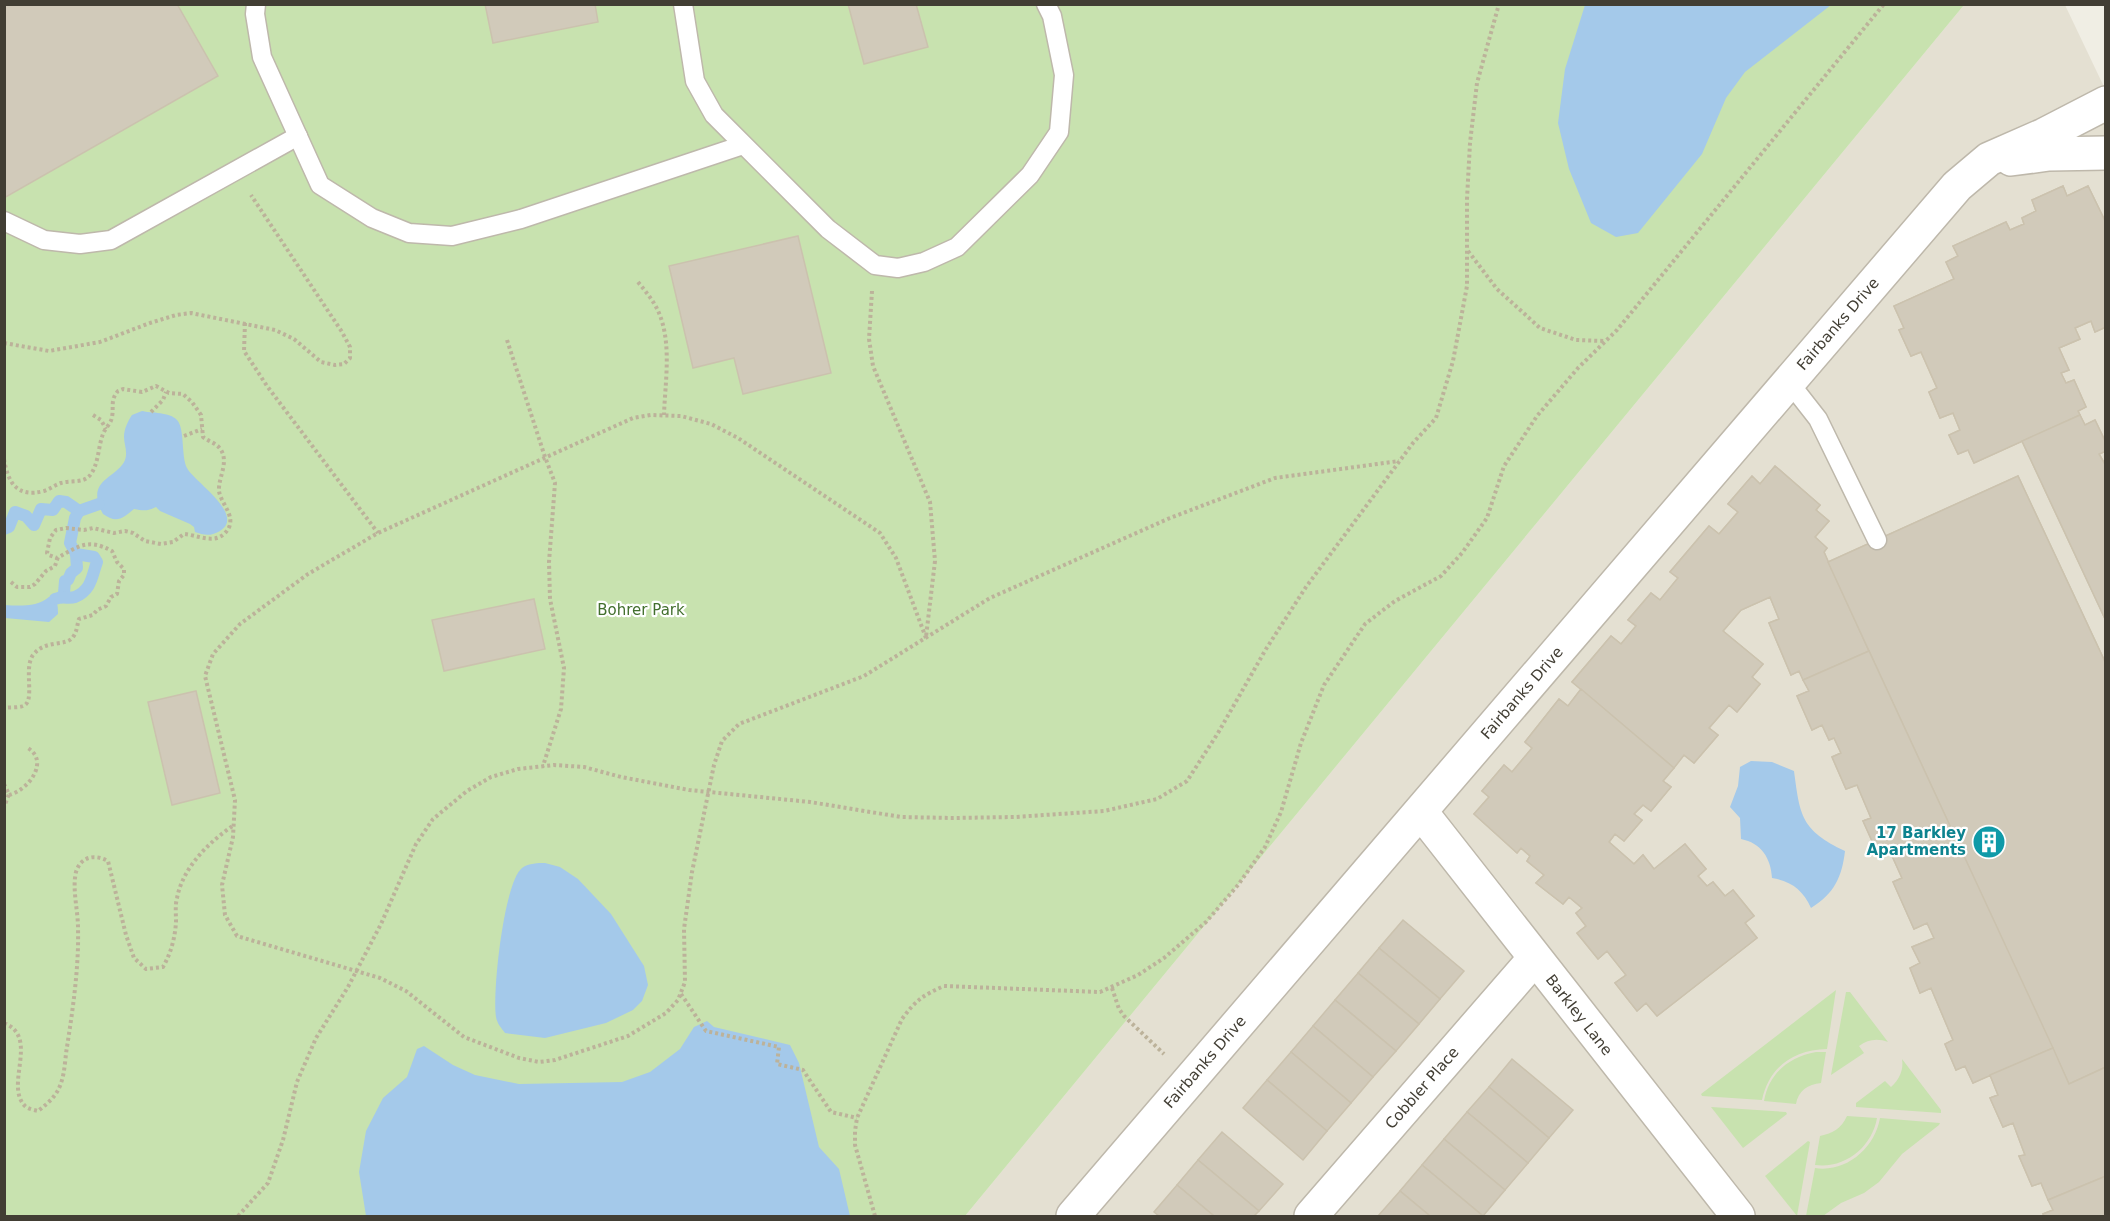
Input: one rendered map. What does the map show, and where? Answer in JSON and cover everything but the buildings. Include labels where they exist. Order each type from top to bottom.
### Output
[{"type":"street","name":"Fairbanks Drive","points":[[1073,1216],[1957,186],[1989,159],[2044,135],[2106,103]]},
{"type":"street","name":"Fairbanks Drive","points":[[1972,171],[2014,158],[2049,154],[2106,153]]},
{"type":"street","name":"Barkley Lane","points":[[1420,812],[1738,1216]]},
{"type":"street","name":"Cobbler Place","points":[[1311,1216],[1534,959]]},
{"type":"lane","points":[[256,4],[255,14],[262,57],[320,185],[372,218],[409,233],[452,236],[520,219],[742,145]]},
{"type":"lane","points":[[683,4],[695,81],[714,115],[828,229],[875,265],[898,268],[924,262],[957,247],[1030,175],[1059,132],[1064,75],[1052,16],[1046,4]]},
{"type":"lane","points":[[4,221],[44,240],[80,244],[111,240],[298,136]]},
{"type":"lane","points":[[1789,382],[1818,418],[1876,540]]},
{"type":"path","points":[[238,1216],[268,1183],[283,1140],[297,1082],[316,1038],[348,987],[381,924],[416,844],[433,819],[466,791],[491,777],[543,766],[584,767],[621,777],[710,792],[810,802],[902,817],[1015,817],[1104,811],[1157,799],[1187,781],[1306,587],[1413,442],[1436,418],[1454,361],[1467,286],[1467,199],[1470,143],[1476,93],[1499,4]]},
{"type":"path","points":[[875,1216],[855,1145],[857,1118],[902,1019],[912,1006],[923,994],[944,986],[1100,992],[1138,975],[1164,958],[1206,922],[1238,885],[1265,847],[1281,812],[1301,743],[1324,685],[1365,624],[1395,601],[1441,576],[1462,553],[1487,519],[1504,466],[1537,416],[1578,368],[1624,321],[1884,4]]},
{"type":"path","points":[[4,343],[49,351],[99,342],[150,323],[191,313],[275,330],[294,339],[321,362],[344,364],[350,358],[350,347],[342,332],[250,194]]},
{"type":"path","points":[[1467,251],[1497,289],[1540,328],[1576,340],[1605,341]]},
{"type":"path","points":[[875,265],[869,315],[869,339],[873,366],[930,502],[935,561],[926,638]]},
{"type":"path","points":[[638,282],[660,314],[665,334],[667,362],[664,415]]},
{"type":"path","points":[[245,323],[244,351],[378,533]]},
{"type":"path","points":[[507,340],[555,483],[549,562],[550,599],[564,668],[561,709],[543,766]]},
{"type":"path","points":[[4,459],[9,481],[19,490],[26,492],[46,490],[60,483],[83,480],[94,468],[106,429],[111,422],[112,400],[118,391],[123,389],[142,392],[160,386],[166,392],[183,394],[192,402],[201,415],[203,437],[218,446],[223,455],[224,464],[219,490],[229,510],[230,519],[225,534],[211,538],[184,534],[173,542],[161,544],[145,541],[129,532],[114,533],[93,528],[59,528],[52,535],[47,548],[49,555],[58,557],[82,544],[91,544],[112,552],[122,566],[123,577],[119,581],[118,592],[111,597],[106,606],[97,610],[93,615],[79,619],[76,632],[68,642],[50,643],[34,653],[28,666],[29,702],[24,706],[4,708]]},
{"type":"path","points":[[151,412],[163,400],[166,392]]},
{"type":"path","points":[[93,415],[106,429]]},
{"type":"path","points":[[926,638],[896,558],[880,533],[738,438],[711,424],[681,416],[651,415],[633,418],[378,533],[288,588],[240,624],[213,654],[205,676],[235,800],[233,837],[222,885],[225,915],[237,936],[380,978],[406,991],[464,1037],[519,1058],[539,1062],[555,1060],[627,1036],[666,1012],[678,1000],[685,982],[684,929],[692,873],[714,765],[722,741],[739,724],[864,676],[1000,594],[1170,518],[1275,478],[1399,461]]},
{"type":"path","points":[[184,436],[202,429]]},
{"type":"path","points":[[11,582],[22,588],[36,584],[46,571],[55,567],[58,557]]},
{"type":"path","points":[[4,807],[9,795],[24,789],[32,781],[36,770],[35,754],[26,747]]},
{"type":"path","points":[[4,784],[9,795]]},
{"type":"path","points":[[4,1023],[12,1026],[21,1044],[19,1087],[21,1100],[26,1107],[38,1111],[52,1099],[61,1083],[73,1011],[78,928],[76,881],[77,871],[82,862],[90,856],[98,855],[108,861],[134,958],[146,969],[163,967],[171,953],[176,926],[177,898],[188,868],[218,836],[234,825]]},
{"type":"path","points":[[1112,988],[1124,1017],[1153,1045]]},
{"type":"path","points":[[680,994],[706,1031],[779,1047],[777,1064],[803,1070],[831,1112],[857,1118]]},
{"type":"shaded area","points":[[1964,5],[2065,5],[2106,91],[2105,1216],[965,1216]]},
{"type":"green space","name":"Bohrer Park","points":[[5,5],[1964,5],[965,1216],[5,1216]]},
{"type":"green space","points":[[1836,990],[1827,1049],[1803,1053],[1784,1062],[1770,1078],[1762,1100],[1702,1096],[1701,1094]]},
{"type":"green space","points":[[1846,992],[1850,992],[1888,1042],[1873,1040],[1862,1044],[1859,1046],[1864,1053],[1831,1075]]},
{"type":"green space","points":[[1816,1052],[1826,1052],[1821,1083],[1804,1089],[1796,1104],[1764,1101],[1770,1082],[1782,1068],[1797,1058]]},
{"type":"green space","points":[[1902,1059],[1941,1113],[1856,1107],[1856,1103],[1885,1081],[1891,1087],[1894,1084],[1902,1071]]},
{"type":"green space","points":[[1711,1107],[1786,1112],[1787,1114],[1743,1148]]},
{"type":"green space","points":[[1847,1116],[1877,1118],[1869,1138],[1863,1147],[1846,1160],[1815,1165],[1820,1136],[1836,1130]]},
{"type":"green space","points":[[1880,1118],[1940,1123],[1902,1154],[1879,1182],[1864,1193],[1841,1203],[1823,1216],[1806,1216],[1815,1168],[1838,1167],[1857,1156],[1872,1139]]},
{"type":"green space","points":[[1808,1141],[1810,1142],[1797,1216],[1765,1176]]},
{"type":"water","points":[[1585,4],[1831,5],[1745,72],[1726,98],[1702,154],[1638,233],[1616,237],[1591,223],[1569,169],[1558,123],[1565,69]]},
{"type":"water","points":[[142,411],[165,414],[177,420],[181,429],[187,468],[225,511],[227,520],[224,528],[211,535],[195,532],[194,527],[190,524],[156,507],[146,510],[134,509],[116,519],[103,514],[97,493],[104,481],[125,460],[125,428],[132,415]]},
{"type":"water","points":[[49,597],[57,602],[58,614],[49,622],[5,618],[5,605],[34,604]]},
{"type":"water","points":[[1751,761],[1772,762],[1794,771],[1798,800],[1805,820],[1819,836],[1845,851],[1842,869],[1836,884],[1826,897],[1811,908],[1796,887],[1772,878],[1770,864],[1764,852],[1754,844],[1741,839],[1740,818],[1730,807],[1738,786],[1740,767]]},
{"type":"water","points":[[545,863],[560,867],[578,879],[611,914],[644,966],[648,985],[642,1001],[633,1010],[606,1023],[545,1038],[505,1033],[499,1025],[495,1004],[501,939],[510,894],[516,877],[522,868],[531,864]]},
{"type":"water","points":[[707,1021],[714,1027],[790,1045],[799,1063],[819,1147],[839,1169],[850,1216],[366,1216],[359,1172],[366,1131],[383,1098],[407,1077],[417,1049],[424,1046],[453,1065],[475,1075],[519,1084],[622,1082],[650,1072],[680,1049],[694,1027]]},
{"type":"waterway","points":[[4,529],[9,527],[15,512],[26,516],[34,525],[41,509],[53,510],[59,501],[66,502],[79,511],[99,504]]},
{"type":"waterway","points":[[55,599],[70,598],[81,594],[88,586],[97,562],[94,557],[76,554],[70,543],[75,518],[79,511]]},
{"type":"waterway","points":[[62,597],[65,581],[77,568],[76,554]]},
{"type":"place","name":"17 Barkley Apartments","points":[[1989,842]]}]
